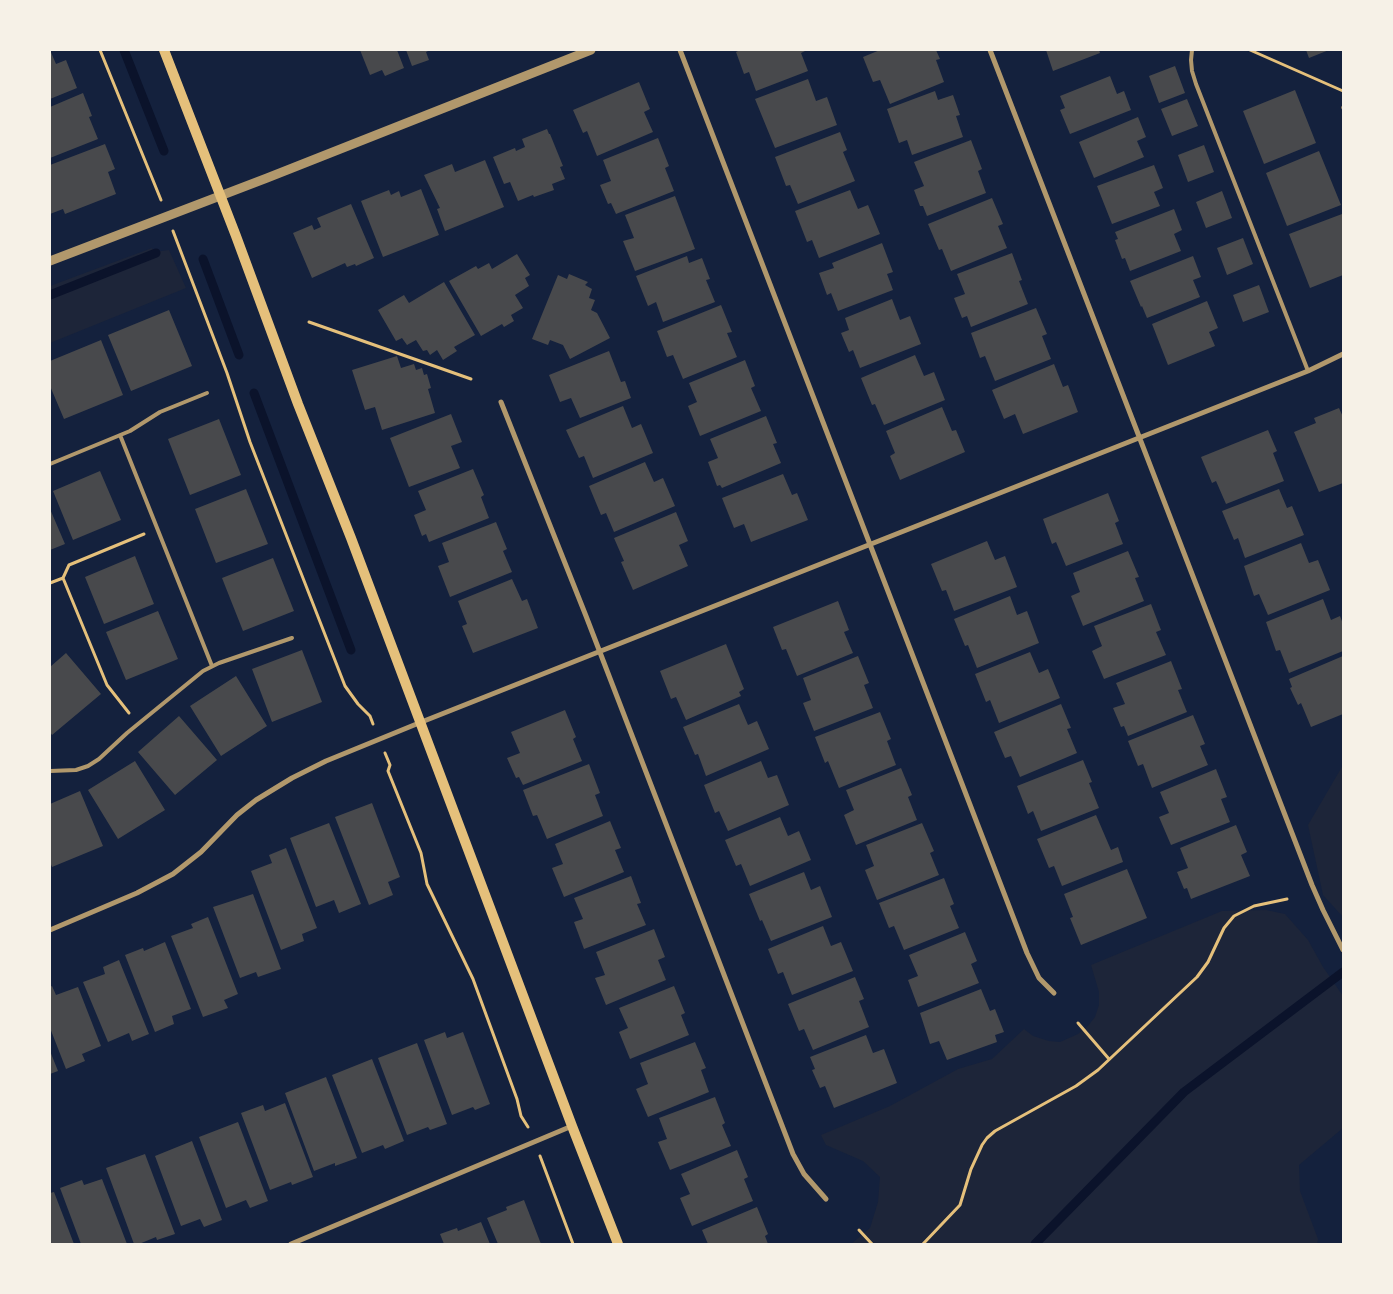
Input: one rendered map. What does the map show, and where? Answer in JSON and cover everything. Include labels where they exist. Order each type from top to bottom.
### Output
[{"type":"main road","points":[[164,50],[618,1244]]},
{"type":"street","points":[[50,261],[221,196],[591,50]]},
{"type":"street","points":[[680,50],[1027,953],[1039,978],[1054,993]]},
{"type":"street","points":[[990,50],[1305,866],[1343,950]]},
{"type":"street","points":[[50,930],[137,893],[173,874],[201,852],[237,815],[274,788],[326,762],[419,723],[1308,370],[1343,354]]},
{"type":"street","points":[[501,402],[600,652],[793,1154],[804,1174],[826,1199]]},
{"type":"street","points":[[290,1244],[572,1126]]},
{"type":"lane","points":[[1192,50],[1190,60],[1196,84],[1308,370]]},
{"type":"lane","points":[[50,464],[140,426],[160,412],[207,393]]},
{"type":"lane","points":[[120,435],[212,666]]},
{"type":"lane","points":[[50,771],[76,770],[88,766],[99,759],[117,741],[195,677],[212,666],[292,638]]},
{"type":"path","points":[[100,50],[161,198]]},
{"type":"path","points":[[1250,50],[1343,91]]},
{"type":"path","points":[[173,231],[227,373],[250,442],[345,686],[358,704],[370,716]]},
{"type":"path","points":[[309,322],[471,379]]},
{"type":"path","points":[[50,583],[63,578],[69,565],[158,529]]},
{"type":"path","points":[[63,578],[107,685],[138,724]]},
{"type":"path","points":[[390,765],[388,771],[418,845],[427,884],[470,972],[517,1100],[521,1116],[526,1122]]},
{"type":"path","points":[[922,1244],[960,1205],[974,1162],[987,1138],[1087,1078],[1197,978],[1208,962],[1228,922],[1234,916],[1254,906],[1287,899]]},
{"type":"path","points":[[1078,1023],[1108,1059]]},
{"type":"path","points":[[542,1162],[573,1244]]},
{"type":"path","points":[[858,1230],[872,1244]]},
{"type":"shaded area","points":[[152,248],[154,252],[169,250],[186,288],[50,343],[50,286]]},
{"type":"shaded area","points":[[1343,765],[1343,917],[1323,895],[1308,825]]},
{"type":"shaded area","points":[[1266,910],[1285,914],[1308,940],[1323,967],[1343,996],[1343,1128],[1299,1165],[1300,1191],[1318,1239],[1317,1244],[851,1244],[870,1228],[878,1202],[880,1177],[863,1161],[826,1145],[821,1135],[890,1106],[958,1069],[992,1059],[1024,1029],[1033,1036],[1049,1041],[1060,1042],[1078,1034],[1095,1017],[1099,1005],[1099,992],[1091,965],[1222,911]]},
{"type":"building","points":[[50,50],[56,64],[66,60],[77,88],[50,99]]},
{"type":"building","points":[[360,50],[397,50],[404,68],[385,76],[382,70],[370,75]]},
{"type":"building","points":[[406,50],[430,50],[426,52],[429,60],[412,66]]},
{"type":"building","points":[[740,50],[807,50],[801,53],[808,71],[756,91],[749,72],[744,74],[736,52]]},
{"type":"building","points":[[880,50],[936,50],[940,59],[936,60],[944,82],[890,104],[880,80],[873,82],[863,57]]},
{"type":"building","points":[[1046,50],[1099,50],[1100,53],[1053,71]]},
{"type":"building","points":[[1306,50],[1329,50],[1309,58]]},
{"type":"building","points":[[1175,66],[1185,93],[1159,103],[1149,76]]},
{"type":"building","points":[[1110,76],[1117,94],[1124,91],[1131,110],[1070,134],[1060,110],[1065,108],[1060,96]]},
{"type":"building","points":[[808,79],[816,101],[827,97],[837,125],[775,148],[755,99]]},
{"type":"building","points":[[639,82],[650,109],[644,112],[653,132],[597,156],[587,131],[583,133],[573,110]]},
{"type":"building","points":[[1295,90],[1316,143],[1264,164],[1243,111]]},
{"type":"building","points":[[935,91],[938,100],[953,95],[960,115],[956,116],[963,137],[912,155],[907,140],[899,143],[887,109]]},
{"type":"building","points":[[83,93],[92,116],[89,117],[98,139],[50,158],[50,107]]},
{"type":"building","points":[[1187,99],[1198,126],[1172,136],[1161,109]]},
{"type":"building","points":[[1138,117],[1146,137],[1137,141],[1144,157],[1094,178],[1079,142]]},
{"type":"building","points":[[547,129],[563,166],[560,167],[565,179],[552,184],[554,190],[518,201],[510,182],[504,184],[493,157],[515,148],[516,151],[525,147],[522,139]]},
{"type":"building","points":[[840,132],[847,150],[843,152],[855,181],[798,204],[790,185],[786,186],[775,157]]},
{"type":"building","points":[[658,138],[669,166],[665,168],[674,191],[616,214],[611,203],[608,204],[600,185],[611,181],[603,160]]},
{"type":"building","points":[[971,140],[982,169],[978,171],[986,193],[927,216],[923,206],[920,206],[914,190],[924,186],[914,162]]},
{"type":"building","points":[[105,144],[115,169],[108,172],[116,194],[65,214],[63,209],[50,214],[50,165]]},
{"type":"building","points":[[1204,145],[1214,172],[1188,182],[1178,155]]},
{"type":"building","points":[[1319,151],[1341,205],[1287,226],[1266,173]]},
{"type":"building","points":[[485,160],[504,207],[445,231],[437,209],[440,208],[424,175],[452,164],[455,172]]},
{"type":"building","points":[[1154,165],[1163,188],[1154,192],[1160,206],[1112,224],[1097,186]]},
{"type":"building","points":[[421,189],[439,235],[383,257],[361,201],[389,190],[391,195],[399,191],[401,197]]},
{"type":"building","points":[[850,190],[858,209],[868,205],[880,234],[819,258],[812,240],[807,242],[795,211]]},
{"type":"building","points":[[1222,191],[1232,218],[1206,228],[1196,202]]},
{"type":"building","points":[[675,196],[695,249],[635,271],[623,241],[634,238],[625,215]]},
{"type":"building","points":[[992,198],[1003,224],[998,226],[1007,248],[951,271],[942,249],[939,250],[928,224]]},
{"type":"building","points":[[351,204],[374,258],[356,266],[355,264],[347,267],[345,263],[312,278],[293,233],[312,225],[314,230],[321,227],[317,218]]},
{"type":"building","points":[[1174,209],[1182,230],[1174,234],[1181,251],[1130,271],[1125,258],[1122,259],[1115,240],[1118,239],[1115,232]]},
{"type":"building","points":[[1342,214],[1343,275],[1310,288],[1289,234]]},
{"type":"building","points":[[1243,238],[1253,264],[1227,275],[1217,248]]},
{"type":"building","points":[[882,243],[893,272],[887,274],[893,290],[838,311],[831,293],[827,295],[819,273],[834,268],[832,263]]},
{"type":"building","points":[[1012,253],[1022,280],[1019,281],[1028,304],[971,327],[967,316],[962,318],[954,298],[965,294],[957,274]]},
{"type":"building","points":[[517,254],[530,275],[525,278],[529,286],[515,295],[523,308],[511,315],[514,321],[504,327],[502,324],[481,336],[449,281],[476,266],[478,269],[489,263],[492,269]]},
{"type":"building","points":[[687,256],[689,263],[702,258],[710,279],[706,280],[715,302],[663,322],[656,302],[648,306],[636,276]]},
{"type":"building","points":[[1193,256],[1201,277],[1193,280],[1200,297],[1147,318],[1130,281]]},
{"type":"building","points":[[569,274],[588,282],[585,285],[592,289],[589,298],[595,300],[591,310],[597,313],[610,338],[570,359],[563,345],[550,340],[548,345],[532,339],[558,275],[567,279]]},
{"type":"building","points":[[444,282],[475,335],[454,347],[457,351],[443,360],[437,350],[430,355],[427,350],[423,351],[416,340],[407,345],[402,338],[396,341],[378,310],[404,295],[409,303]]},
{"type":"building","points":[[1259,285],[1269,312],[1243,322],[1233,295]]},
{"type":"building","points":[[892,299],[900,320],[910,316],[921,344],[860,368],[853,350],[849,352],[841,333],[849,330],[845,318]]},
{"type":"building","points":[[1207,301],[1218,328],[1209,332],[1215,346],[1168,365],[1152,324]]},
{"type":"building","points":[[721,305],[732,332],[727,333],[737,357],[683,379],[673,355],[667,357],[657,331]]},
{"type":"building","points":[[1036,308],[1047,334],[1042,336],[1051,359],[995,381],[985,356],[980,358],[971,333]]},
{"type":"building","points":[[169,310],[192,366],[131,391],[108,335]]},
{"type":"building","points":[[101,340],[123,395],[64,419],[50,386],[50,361]]},
{"type":"building","points":[[609,351],[621,382],[625,381],[631,398],[580,418],[571,398],[560,402],[549,375]]},
{"type":"building","points":[[915,355],[924,376],[934,372],[945,400],[884,425],[875,404],[872,405],[861,378]]},
{"type":"building","points":[[397,356],[401,368],[414,364],[416,370],[422,368],[424,375],[427,374],[431,388],[428,389],[435,413],[382,430],[375,407],[365,410],[352,370]]},
{"type":"building","points":[[745,360],[755,386],[751,388],[761,411],[700,436],[688,406],[697,402],[689,383]]},
{"type":"building","points":[[1054,364],[1063,387],[1068,385],[1078,412],[1023,434],[1015,414],[1004,419],[992,390]]},
{"type":"building","points":[[623,406],[632,428],[641,424],[653,453],[593,478],[584,456],[579,458],[566,430]]},
{"type":"building","points":[[942,407],[952,431],[956,430],[965,452],[900,480],[890,456],[895,453],[886,431]]},
{"type":"building","points":[[1339,408],[1343,417],[1343,483],[1319,492],[1294,432],[1316,423],[1314,418]]},
{"type":"building","points":[[451,414],[462,442],[451,446],[460,468],[409,487],[390,438]]},
{"type":"building","points":[[766,416],[777,443],[773,444],[781,463],[722,488],[720,485],[717,486],[708,462],[718,458],[710,439]]},
{"type":"building","points":[[219,419],[241,475],[190,495],[168,439]]},
{"type":"building","points":[[1268,430],[1277,451],[1273,453],[1284,481],[1226,504],[1216,481],[1212,483],[1201,457]]},
{"type":"building","points":[[645,462],[654,482],[663,478],[675,506],[614,532],[606,513],[601,515],[589,486]]},
{"type":"building","points":[[473,469],[484,495],[481,497],[489,518],[429,542],[426,534],[422,536],[414,515],[426,510],[418,491]]},
{"type":"building","points":[[100,471],[121,520],[73,540],[53,491]]},
{"type":"building","points":[[783,474],[792,495],[797,493],[808,520],[751,542],[744,524],[734,528],[722,498]]},
{"type":"building","points":[[246,489],[268,544],[216,563],[195,509]]},
{"type":"building","points":[[1279,489],[1287,508],[1292,506],[1304,535],[1245,558],[1238,538],[1234,540],[1222,511]]},
{"type":"building","points":[[1108,493],[1119,521],[1115,523],[1123,544],[1066,566],[1056,542],[1052,544],[1043,519]]},
{"type":"building","points":[[50,509],[65,544],[50,550]]},
{"type":"building","points":[[676,512],[688,541],[679,545],[688,566],[633,590],[621,562],[624,561],[614,538]]},
{"type":"building","points":[[496,522],[507,549],[503,551],[512,572],[450,597],[438,566],[449,562],[442,543]]},
{"type":"building","points":[[987,541],[995,560],[1005,556],[1017,587],[954,611],[946,590],[942,591],[931,564]]},
{"type":"building","points":[[1301,543],[1309,563],[1318,560],[1330,590],[1268,615],[1259,594],[1254,596],[1244,566]]},
{"type":"building","points":[[1128,551],[1139,577],[1135,578],[1144,601],[1083,626],[1071,596],[1080,592],[1073,573]]},
{"type":"building","points":[[135,556],[154,604],[104,624],[85,577]]},
{"type":"building","points":[[273,558],[294,611],[243,631],[222,578]]},
{"type":"building","points":[[512,579],[522,601],[527,599],[538,628],[473,653],[462,626],[467,624],[458,601]]},
{"type":"building","points":[[1010,596],[1017,615],[1027,611],[1039,643],[977,668],[968,645],[965,646],[954,619]]},
{"type":"building","points":[[1323,599],[1331,620],[1340,616],[1343,624],[1343,651],[1289,673],[1280,650],[1276,651],[1266,622]]},
{"type":"building","points":[[838,601],[849,630],[844,632],[853,653],[797,676],[786,649],[782,650],[773,627]]},
{"type":"building","points":[[1151,604],[1161,630],[1156,632],[1166,655],[1104,679],[1092,651],[1102,646],[1094,626]]},
{"type":"building","points":[[158,611],[178,659],[126,680],[106,632]]},
{"type":"building","points":[[726,644],[744,689],[739,692],[741,696],[686,720],[676,697],[671,699],[660,671]]},
{"type":"building","points":[[302,650],[322,702],[272,722],[252,669]]},
{"type":"building","points":[[1030,652],[1039,673],[1048,669],[1060,698],[999,723],[990,700],[986,702],[975,674]]},
{"type":"building","points":[[66,653],[101,694],[52,735],[50,732],[50,667]]},
{"type":"building","points":[[858,656],[869,683],[864,685],[873,708],[814,731],[803,703],[811,700],[803,678]]},
{"type":"building","points":[[1343,656],[1343,714],[1311,727],[1301,703],[1298,705],[1290,688],[1292,687],[1289,679]]},
{"type":"building","points":[[1171,661],[1182,689],[1178,690],[1187,712],[1128,736],[1124,726],[1121,727],[1113,708],[1125,704],[1116,683]]},
{"type":"building","points":[[236,676],[267,726],[221,756],[190,706]]},
{"type":"building","points":[[739,704],[748,725],[757,721],[769,749],[706,776],[698,754],[695,755],[683,727]]},
{"type":"building","points":[[1061,704],[1071,728],[1067,729],[1077,753],[1020,777],[1011,756],[1005,758],[994,732]]},
{"type":"building","points":[[565,710],[576,737],[573,739],[582,761],[523,785],[519,777],[516,778],[507,758],[520,753],[511,732]]},
{"type":"building","points":[[880,712],[891,739],[887,741],[896,765],[839,788],[828,761],[825,763],[815,737]]},
{"type":"building","points":[[1193,715],[1205,744],[1200,746],[1208,765],[1152,788],[1143,764],[1138,766],[1128,741]]},
{"type":"building","points":[[179,716],[217,760],[175,795],[138,752]]},
{"type":"building","points":[[1083,760],[1092,782],[1089,783],[1099,808],[1041,831],[1033,811],[1028,814],[1017,786]]},
{"type":"building","points":[[135,761],[165,810],[118,839],[88,790]]},
{"type":"building","points":[[761,761],[768,778],[777,775],[789,805],[728,831],[719,811],[715,813],[704,785]]},
{"type":"building","points":[[589,764],[600,793],[595,795],[603,816],[547,839],[537,815],[533,816],[523,790]]},
{"type":"building","points":[[901,768],[912,795],[908,797],[917,820],[856,845],[844,815],[854,810],[846,790]]},
{"type":"building","points":[[1216,769],[1227,797],[1221,799],[1230,822],[1171,845],[1159,817],[1169,813],[1160,792]]},
{"type":"building","points":[[80,791],[103,846],[52,867],[50,862],[50,804]]},
{"type":"building","points":[[372,803],[400,877],[388,882],[393,895],[369,905],[335,817]]},
{"type":"building","points":[[1096,815],[1111,850],[1118,847],[1123,862],[1062,886],[1054,866],[1049,868],[1037,839]]},
{"type":"building","points":[[780,817],[788,836],[799,831],[811,860],[750,886],[741,864],[736,866],[725,840]]},
{"type":"building","points":[[610,821],[621,848],[615,850],[624,872],[564,897],[552,868],[563,864],[555,844]]},
{"type":"building","points":[[329,823],[361,904],[339,913],[334,900],[316,907],[290,838]]},
{"type":"building","points":[[922,823],[934,851],[930,853],[939,875],[877,900],[865,870],[874,866],[866,845]]},
{"type":"building","points":[[1236,825],[1247,852],[1241,855],[1250,876],[1191,899],[1187,888],[1184,889],[1177,872],[1188,868],[1180,848]]},
{"type":"building","points":[[286,848],[317,928],[302,934],[304,941],[281,950],[251,871],[272,863],[269,855]]},
{"type":"building","points":[[1127,869],[1147,918],[1081,945],[1070,918],[1073,917],[1064,894]]},
{"type":"building","points":[[804,872],[811,890],[820,886],[832,917],[771,941],[749,894]]},
{"type":"building","points":[[631,876],[641,903],[637,904],[646,925],[584,949],[574,922],[583,919],[574,898]]},
{"type":"building","points":[[944,878],[954,904],[950,906],[959,928],[904,950],[894,926],[889,928],[879,903]]},
{"type":"building","points":[[253,894],[281,969],[258,977],[256,972],[240,978],[213,907]]},
{"type":"building","points":[[208,917],[238,994],[224,1000],[228,1008],[203,1017],[171,936],[193,928],[191,924]]},
{"type":"building","points":[[823,926],[831,946],[841,942],[853,971],[792,995],[783,972],[778,974],[768,949]]},
{"type":"building","points":[[654,929],[665,957],[658,960],[666,980],[606,1005],[595,978],[605,975],[596,952]]},
{"type":"building","points":[[965,932],[977,961],[971,964],[979,983],[918,1007],[908,980],[918,976],[909,955]]},
{"type":"building","points":[[165,942],[191,1009],[172,1016],[174,1024],[155,1032],[125,955],[143,948],[144,951]]},
{"type":"building","points":[[119,960],[149,1034],[132,1041],[129,1033],[108,1042],[83,982],[105,974],[103,967]]},
{"type":"building","points":[[855,977],[864,999],[859,1001],[869,1027],[813,1050],[804,1029],[799,1031],[788,1004]]},
{"type":"building","points":[[52,986],[56,995],[78,987],[101,1046],[82,1054],[85,1061],[66,1069],[50,1028],[50,987]]},
{"type":"building","points":[[674,986],[685,1013],[681,1015],[689,1035],[630,1059],[619,1032],[628,1028],[619,1008]]},
{"type":"building","points":[[981,989],[990,1011],[995,1009],[1004,1032],[995,1035],[997,1042],[947,1060],[939,1041],[930,1044],[920,1013]]},
{"type":"building","points":[[445,1032],[447,1038],[463,1032],[490,1104],[475,1110],[473,1107],[452,1115],[424,1040]]},
{"type":"building","points":[[866,1035],[873,1053],[884,1049],[897,1083],[834,1108],[825,1086],[820,1088],[812,1070],[815,1069],[810,1057]]},
{"type":"building","points":[[695,1042],[706,1068],[701,1070],[709,1092],[648,1117],[636,1089],[648,1084],[640,1063]]},
{"type":"building","points":[[417,1043],[447,1124],[430,1130],[428,1127],[407,1135],[378,1058]]},
{"type":"building","points":[[50,1051],[58,1071],[50,1074]]},
{"type":"building","points":[[372,1059],[404,1141],[385,1149],[383,1145],[362,1153],[332,1075]]},
{"type":"building","points":[[326,1077],[357,1158],[335,1166],[335,1163],[314,1171],[285,1093]]},
{"type":"building","points":[[715,1097],[725,1123],[722,1125],[731,1146],[670,1170],[658,1142],[667,1139],[659,1118]]},
{"type":"building","points":[[285,1103],[313,1177],[292,1185],[291,1182],[270,1190],[241,1113],[263,1105],[265,1111]]},
{"type":"building","points":[[238,1122],[268,1201],[250,1208],[246,1200],[226,1208],[199,1137]]},
{"type":"building","points":[[192,1141],[222,1220],[204,1227],[200,1219],[181,1226],[155,1156]]},
{"type":"building","points":[[737,1150],[748,1177],[744,1179],[753,1201],[692,1226],[680,1198],[690,1194],[681,1174]]},
{"type":"building","points":[[145,1154],[175,1234],[157,1240],[156,1237],[139,1244],[134,1244],[106,1168]]},
{"type":"building","points":[[102,1179],[127,1244],[81,1244],[60,1188],[82,1180],[84,1185]]},
{"type":"building","points":[[54,1192],[74,1244],[50,1244],[50,1193]]},
{"type":"building","points":[[524,1200],[541,1244],[498,1244],[487,1218],[507,1210],[506,1207]]},
{"type":"building","points":[[757,1207],[768,1234],[765,1236],[768,1244],[708,1244],[702,1230]]},
{"type":"building","points":[[481,1222],[490,1244],[444,1244],[440,1234],[457,1228],[458,1231]]},
{"type":"waterway","points":[[124,50],[164,151]]},
{"type":"waterway","points":[[50,295],[156,253]]},
{"type":"waterway","points":[[203,259],[239,355]]},
{"type":"waterway","points":[[254,393],[351,650]]},
{"type":"waterway","points":[[1035,1244],[1184,1092],[1343,972]]}]
